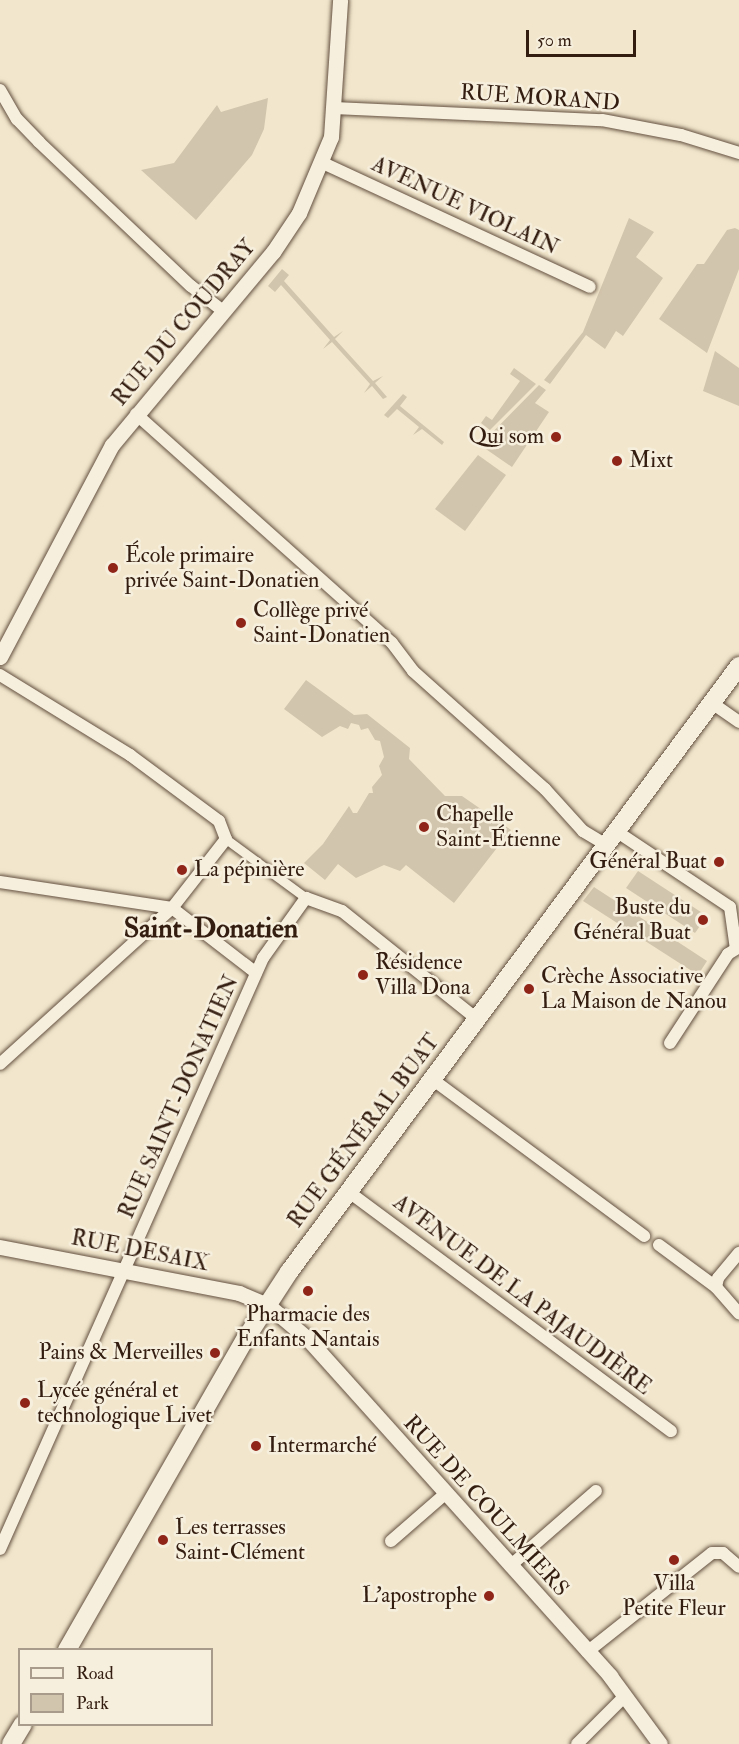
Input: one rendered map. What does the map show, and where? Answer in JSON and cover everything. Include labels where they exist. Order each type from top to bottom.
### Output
[{"type":"main road","name":"RUE GÉNÉRAL BUAT","points":[[68,1648],[268,1306],[432,1079],[739,666]]},
{"type":"main road","points":[[11,1744],[22,1726]]},
{"type":"street","name":"RUE DU COUDRAY","points":[[0,657],[112,445],[288,233],[322,163],[334,108],[340,0]]},
{"type":"street","points":[[0,90],[17,119],[39,142],[191,286],[223,311]]},
{"type":"street","name":"RUE MORAND","points":[[334,108],[602,120],[681,135],[739,153]]},
{"type":"street","name":"AVENUE VIOLAIN","points":[[322,163],[590,287]]},
{"type":"street","points":[[136,414],[392,643],[413,671],[545,789],[583,831],[611,838],[730,907],[734,952],[670,1043]]},
{"type":"street","points":[[0,675],[149,770],[219,821],[226,839],[306,898],[342,911],[477,1019]]},
{"type":"street","points":[[712,703],[739,722]]},
{"type":"street","points":[[0,1064],[172,908],[226,839]]},
{"type":"street","points":[[0,882],[172,908],[256,973]]},
{"type":"street","name":"RUE SAINT-DONATIEN","points":[[0,1549],[126,1271],[256,973],[306,898]]},
{"type":"street","points":[[432,1079],[644,1236]]},
{"type":"street","name":"AVENUE DE LA PAJAUDIÈRE","points":[[349,1192],[671,1431]]},
{"type":"street","points":[[659,1245],[716,1287],[739,1313]]},
{"type":"street","name":"RUE DESAIX","points":[[0,1247],[239,1293],[268,1306]]},
{"type":"street","points":[[716,1287],[718,1278],[739,1253]]},
{"type":"street","name":"RUE DE COULMIERS","points":[[268,1306],[308,1339],[587,1652],[660,1744]]},
{"type":"street","points":[[510,1566],[596,1491]]},
{"type":"street","points":[[391,1541],[445,1494]]},
{"type":"street","points":[[587,1652],[712,1553],[723,1553],[739,1567]]},
{"type":"street","points":[[577,1744],[624,1697]]},
{"type":"green space","points":[[268,98],[264,129],[252,155],[196,220],[141,170],[174,163],[217,105],[221,112]]},
{"type":"green space","points":[[629,218],[654,232],[636,257],[663,278],[623,336],[616,331],[605,349],[586,335],[550,384],[544,380],[583,332]]},
{"type":"green space","points":[[735,228],[739,230],[739,269],[707,353],[659,319],[697,264],[704,264],[727,230]]},
{"type":"green space","points":[[282,269],[289,275],[284,281],[334,337],[343,331],[335,339],[373,381],[383,376],[375,383],[387,397],[383,399],[372,386],[364,393],[370,384],[332,342],[323,349],[330,340],[281,285],[275,292],[268,286]]},
{"type":"green space","points":[[715,351],[739,368],[739,406],[703,391]]},
{"type":"green space","points":[[514,368],[536,384],[490,430],[481,423],[486,416],[492,420],[520,381],[510,374]]},
{"type":"green space","points":[[539,385],[546,390],[535,403],[549,412],[512,467],[480,445]]},
{"type":"green space","points":[[403,394],[407,397],[400,406],[444,442],[442,445],[422,429],[413,435],[419,427],[397,409],[388,418],[384,415]]},
{"type":"green space","points":[[478,455],[506,475],[465,531],[435,509]]},
{"type":"green space","points":[[306,680],[354,715],[367,714],[410,748],[409,759],[445,796],[462,796],[511,830],[454,903],[406,865],[400,871],[384,865],[356,878],[338,864],[325,880],[304,863],[323,844],[349,806],[353,813],[357,813],[369,793],[373,793],[372,787],[382,775],[379,766],[384,757],[380,741],[375,740],[368,728],[361,730],[359,725],[351,723],[348,729],[340,726],[322,737],[284,709]]},
{"type":"green space","points":[[638,871],[707,916],[695,933],[626,888]]},
{"type":"green space","points":[[594,887],[707,961],[698,975],[583,901]]},
{"type":"place","name":"Qui som","points":[[556,437]]},
{"type":"place","name":"Mixt","points":[[617,461]]},
{"type":"place","name":"École primaire privée Saint-Donatien","points":[[113,568]]},
{"type":"place","name":"Collège privé Saint-Donatien","points":[[241,623]]},
{"type":"place","name":"Chapelle Saint-Étienne","points":[[424,827]]},
{"type":"place","name":"Général Buat","points":[[719,862]]},
{"type":"place","name":"La pépinière","points":[[182,870]]},
{"type":"place","name":"Buste du Général Buat","points":[[703,920]]},
{"type":"place","name":"Résidence Villa Dona","points":[[363,975]]},
{"type":"place","name":"Crèche Associative La Maison de Nanou","points":[[529,989]]},
{"type":"place","name":"Pharmacie des Enfants Nantais","points":[[308,1291]]},
{"type":"place","name":"Pains & Merveilles","points":[[215,1353]]},
{"type":"place","name":"Lycée général et technologique Livet","points":[[25,1403]]},
{"type":"place","name":"Intermarché","points":[[256,1446]]},
{"type":"place","name":"Les terrasses Saint-Clément","points":[[163,1540]]},
{"type":"place","name":"Villa Petite Fleur","points":[[674,1560]]},
{"type":"place","name":"L'apostrophe","points":[[489,1596]]},
{"type":"district","name":"Saint-Donatien","points":[[211,929]]}]
